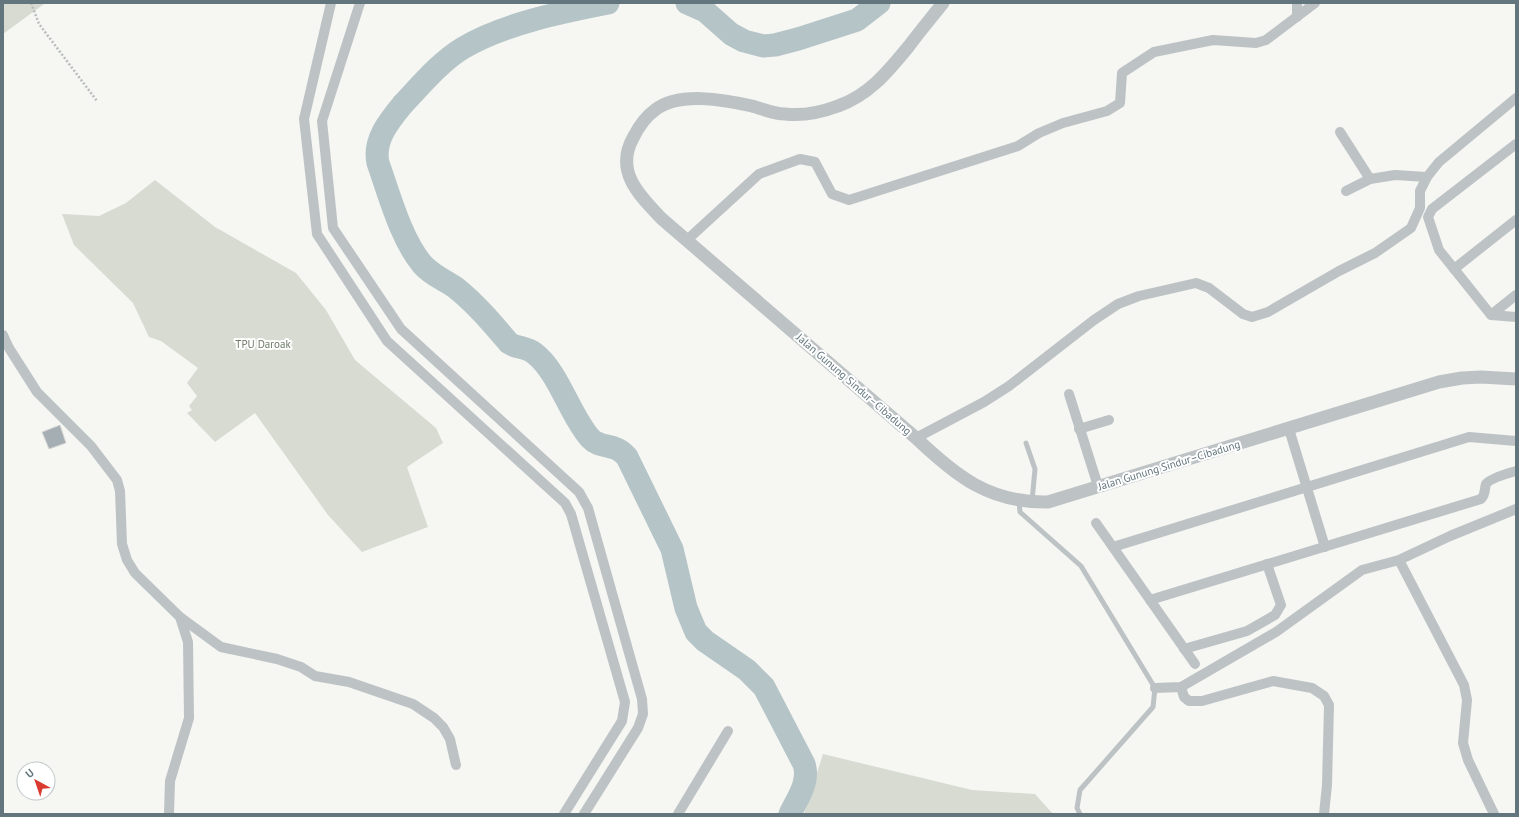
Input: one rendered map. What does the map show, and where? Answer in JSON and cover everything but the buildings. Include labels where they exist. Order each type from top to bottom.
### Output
[{"type":"street","points":[[331,3],[304,119],[317,234],[387,341],[565,503],[571,514],[625,702],[622,721],[564,814]]},
{"type":"street","points":[[360,3],[322,121],[333,228],[401,329],[579,492],[588,508],[642,699],[643,714],[638,728],[584,814]]},
{"type":"street","name":"Jalan Gunung Sindur–Cibadung","points":[[943,3],[889,70],[876,83],[858,97],[839,106],[802,114],[784,114],[728,100],[682,100],[665,104],[655,110],[638,129],[630,142],[627,157],[627,171],[632,184],[639,194],[662,219],[936,456],[971,482],[988,492],[999,496],[1025,501],[1048,502],[1440,382],[1462,378],[1481,377],[1516,379]]},
{"type":"street","points":[[1297,3],[1297,17]]},
{"type":"street","points":[[687,240],[759,174],[800,159],[815,162],[832,194],[850,200],[1018,146],[1039,133],[1063,123],[1107,111],[1120,103],[1122,73],[1154,52],[1213,40],[1256,43],[1266,40],[1315,3]]},
{"type":"street","points":[[916,438],[984,402],[1009,386],[1094,320],[1118,304],[1139,296],[1196,283],[1209,288],[1243,314],[1252,317],[1268,312],[1339,271],[1375,253],[1411,228],[1420,208],[1420,191],[1427,177],[1439,162],[1516,98]]},
{"type":"street","points":[[1340,132],[1370,179]]},
{"type":"street","points":[[1516,144],[1432,209],[1428,217],[1439,250],[1491,314],[1516,316]]},
{"type":"street","points":[[1346,191],[1370,179],[1395,175],[1427,177]]},
{"type":"street","points":[[1454,269],[1516,220]]},
{"type":"street","points":[[1491,314],[1516,295]]},
{"type":"street","points":[[3,335],[9,348],[37,392],[91,446],[116,480],[120,491],[122,544],[127,560],[135,573],[180,618],[221,647],[277,659],[301,667],[315,676],[349,682],[413,704],[434,718],[443,727],[450,739],[456,765]]},
{"type":"street","points":[[1069,394],[1098,486]]},
{"type":"street","points":[[1079,429],[1109,420]]},
{"type":"street","points":[[1289,429],[1325,546]]},
{"type":"street","points":[[1113,547],[1468,437],[1516,441]]},
{"type":"street","points":[[1150,600],[1480,499],[1484,496],[1487,484],[1491,480],[1516,471]]},
{"type":"street","points":[[1155,688],[1181,687],[1276,632],[1362,570],[1399,560],[1450,536],[1516,509]]},
{"type":"street","points":[[1096,523],[1195,664]]},
{"type":"street","points":[[1399,560],[1464,685],[1467,700],[1463,743],[1468,760],[1494,814]]},
{"type":"street","points":[[1184,649],[1248,631],[1275,615],[1281,605],[1267,564]]},
{"type":"street","points":[[169,814],[170,781],[189,718],[188,642],[180,618]]},
{"type":"street","points":[[1181,687],[1184,697],[1189,701],[1202,701],[1273,681],[1312,688],[1324,696],[1329,705],[1327,785],[1324,814]]},
{"type":"street","points":[[678,814],[728,731]]},
{"type":"lane","points":[[1026,443],[1034,468],[1025,501],[1020,512],[1081,566],[1155,688],[1153,707],[1080,790],[1077,808],[1080,814]]},
{"type":"path","points":[[31,3],[39,24],[97,102]]},
{"type":"green space","points":[[3,3],[44,3],[44,4],[3,34]]},
{"type":"green space","name":"TPU Daroak","points":[[155,180],[215,227],[296,273],[326,310],[355,360],[436,428],[443,443],[407,467],[428,527],[362,552],[328,515],[255,413],[215,442],[187,413],[192,410],[189,406],[197,396],[187,383],[198,368],[161,341],[149,337],[133,303],[74,245],[62,214],[99,216],[126,203]]},
{"type":"green space","points":[[823,754],[972,790],[1035,794],[1053,814],[804,814]]},
{"type":"waterway","points":[[608,3],[533,20],[496,32],[463,48],[446,60],[392,117],[380,139],[377,155],[378,163],[402,229],[408,242],[422,264],[463,294],[484,314],[509,343],[531,351],[543,361],[590,438],[599,444],[618,449],[627,457],[672,549],[686,608],[696,632],[705,641],[747,670],[764,687],[804,764],[804,784],[790,814]]},
{"type":"waterway","points":[[687,3],[705,11],[731,34],[744,41],[763,46],[775,45],[798,39],[857,20],[879,3]]}]
